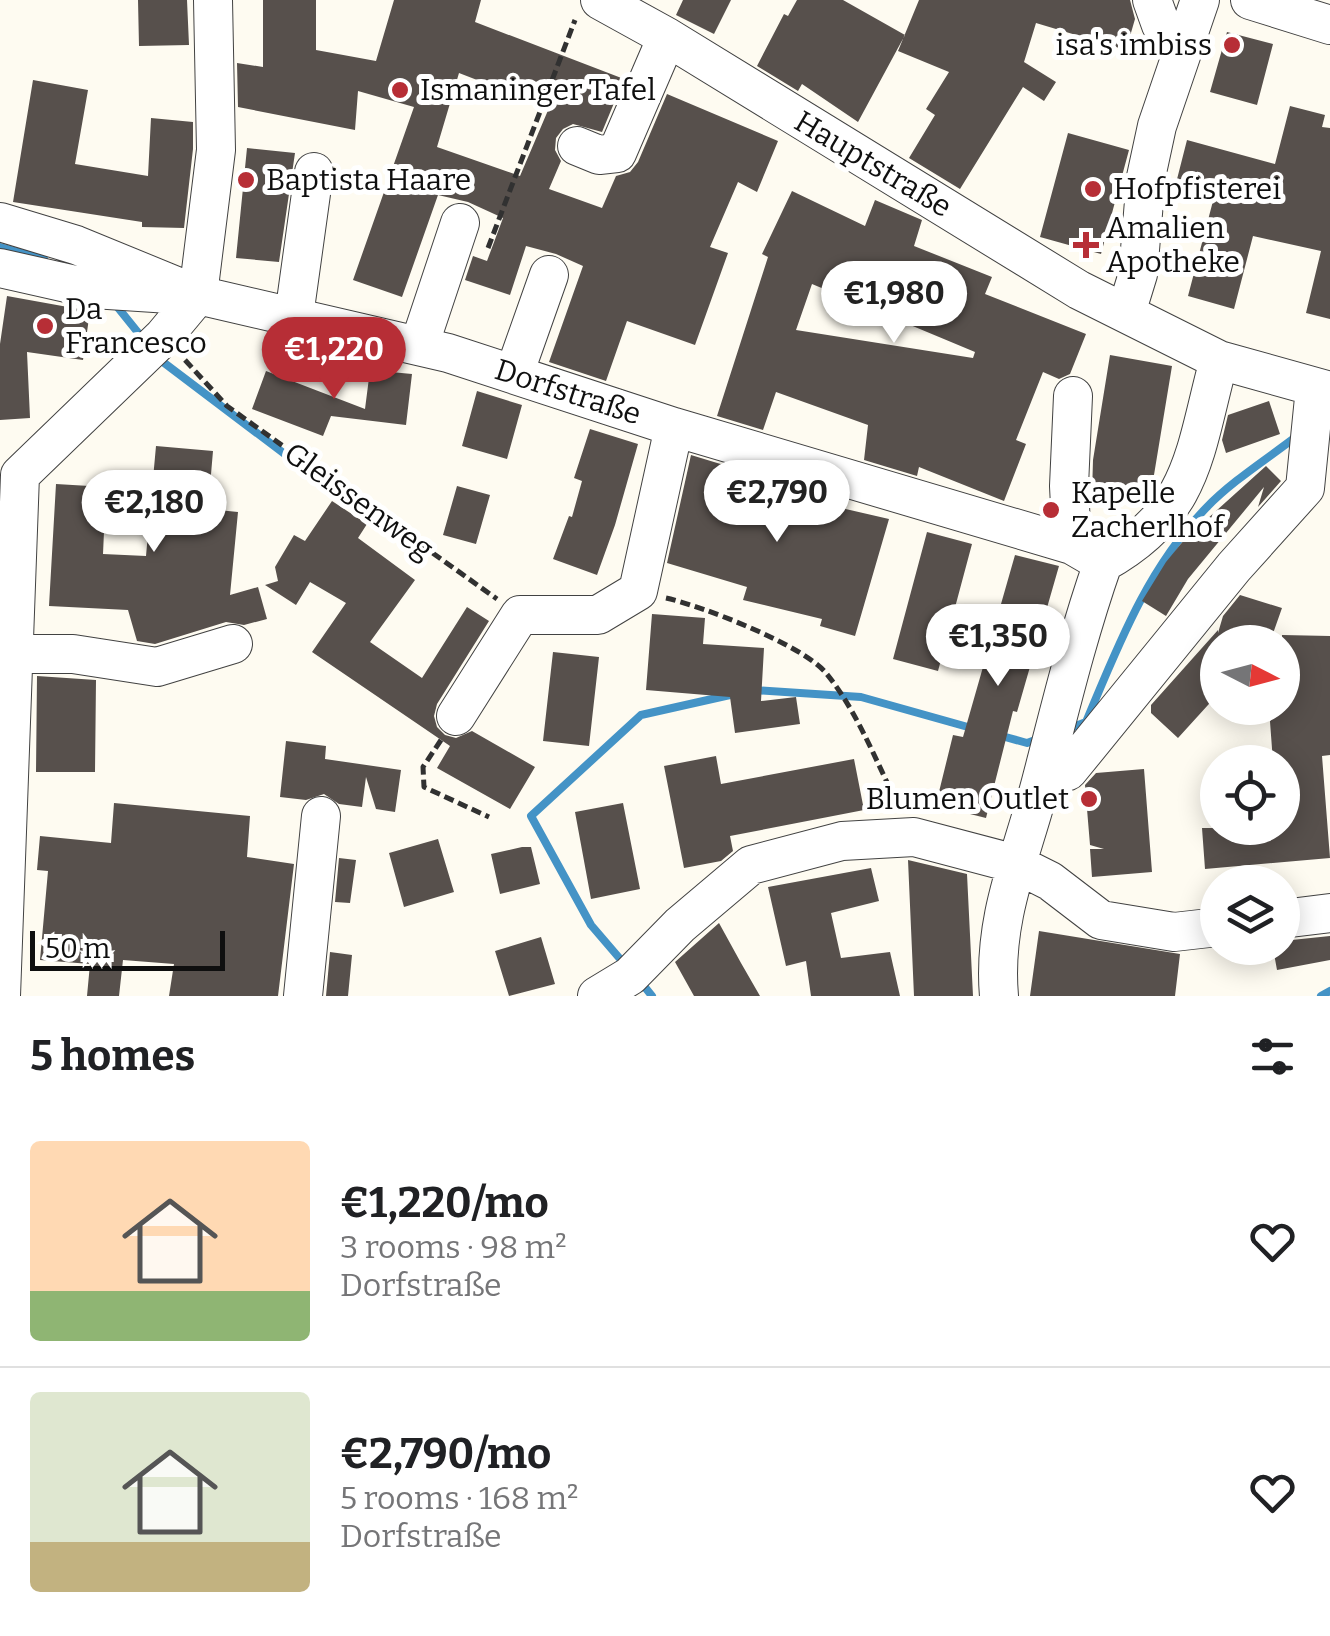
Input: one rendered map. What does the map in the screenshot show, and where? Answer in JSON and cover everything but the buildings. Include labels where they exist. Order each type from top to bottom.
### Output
[{"type":"street","points":[[0,996],[13,654],[10,476],[154,346],[198,295],[216,150],[213,0]]},
{"type":"street","points":[[1152,0],[1161,25],[1187,37]]},
{"type":"street","points":[[1126,313],[1138,274],[1146,177],[1157,126],[1200,0]]},
{"type":"street","points":[[1250,0],[1330,25]]},
{"type":"street","name":"Hauptstraße","points":[[588,9],[667,37],[1079,290],[1219,360],[1317,425]]},
{"type":"street","points":[[577,146],[599,155],[617,152],[667,37]]},
{"type":"street","points":[[294,316],[314,172]]},
{"type":"street","name":"Dorfstraße","points":[[0,222],[76,245],[198,295]]},
{"type":"street","points":[[420,346],[460,223]]},
{"type":"street","name":"Dorfstraße","points":[[0,268],[106,290],[198,295],[420,346],[1088,554]]},
{"type":"street","points":[[514,374],[549,275]]},
{"type":"street","points":[[1088,554],[1132,548],[1159,524],[1176,501],[1188,475],[1219,360]]},
{"type":"street","points":[[998,996],[996,965],[1002,912],[1045,767],[1078,634],[1088,554],[1069,486],[1073,396]]},
{"type":"street","points":[[1045,767],[1068,772],[1234,567],[1305,488],[1317,425]]},
{"type":"street","points":[[456,716],[520,616],[598,615],[638,591],[674,427]]},
{"type":"street","points":[[13,654],[73,654],[158,667],[233,644]]},
{"type":"street","points":[[303,996],[322,816]]},
{"type":"street","points":[[596,996],[634,972],[680,924],[750,865],[842,841],[914,837],[1016,864],[1050,881],[1101,920],[1174,932],[1200,929]]},
{"type":"street","points":[[1300,917],[1330,913]]},
{"type":"path","points":[[483,260],[588,9]]},
{"type":"path","name":"Gleissenweg","points":[[154,346],[228,406],[520,616]]},
{"type":"path","points":[[638,591],[696,604],[764,634],[822,668],[846,703],[914,837]]},
{"type":"path","points":[[456,716],[424,767],[424,787],[489,817]]},
{"type":"waterway","points":[[0,247],[44,259]]},
{"type":"waterway","points":[[115,304],[144,340]]},
{"type":"waterway","points":[[159,359],[393,536]]},
{"type":"waterway","points":[[1065,730],[1086,722],[1136,609],[1185,532],[1227,489],[1297,436]]},
{"type":"waterway","points":[[754,690],[861,697],[975,729]]},
{"type":"waterway","points":[[627,967],[591,925],[531,816],[641,715],[730,695]]},
{"type":"waterway","points":[[998,735],[1027,743],[1038,739]]},
{"type":"waterway","points":[[640,981],[652,996]]},
{"type":"waterway","points":[[1321,996],[1330,991]]},
{"type":"place","name":"isa's imbiss","points":[[1232,45]]},
{"type":"place","name":"Ismaninger Tafel","points":[[400,90]]},
{"type":"place","name":"Baptista Haare","points":[[246,180]]},
{"type":"place","name":"Hofpfisterei","points":[[1093,189]]},
{"type":"place","name":"Amalien Apotheke","points":[[1086,245]]},
{"type":"place","name":"Da Francesco","points":[[45,326]]},
{"type":"place","name":"Kapelle Zacherlhof","points":[[1051,510]]},
{"type":"place","name":"Blumen Outlet","points":[[1089,799]]}]
